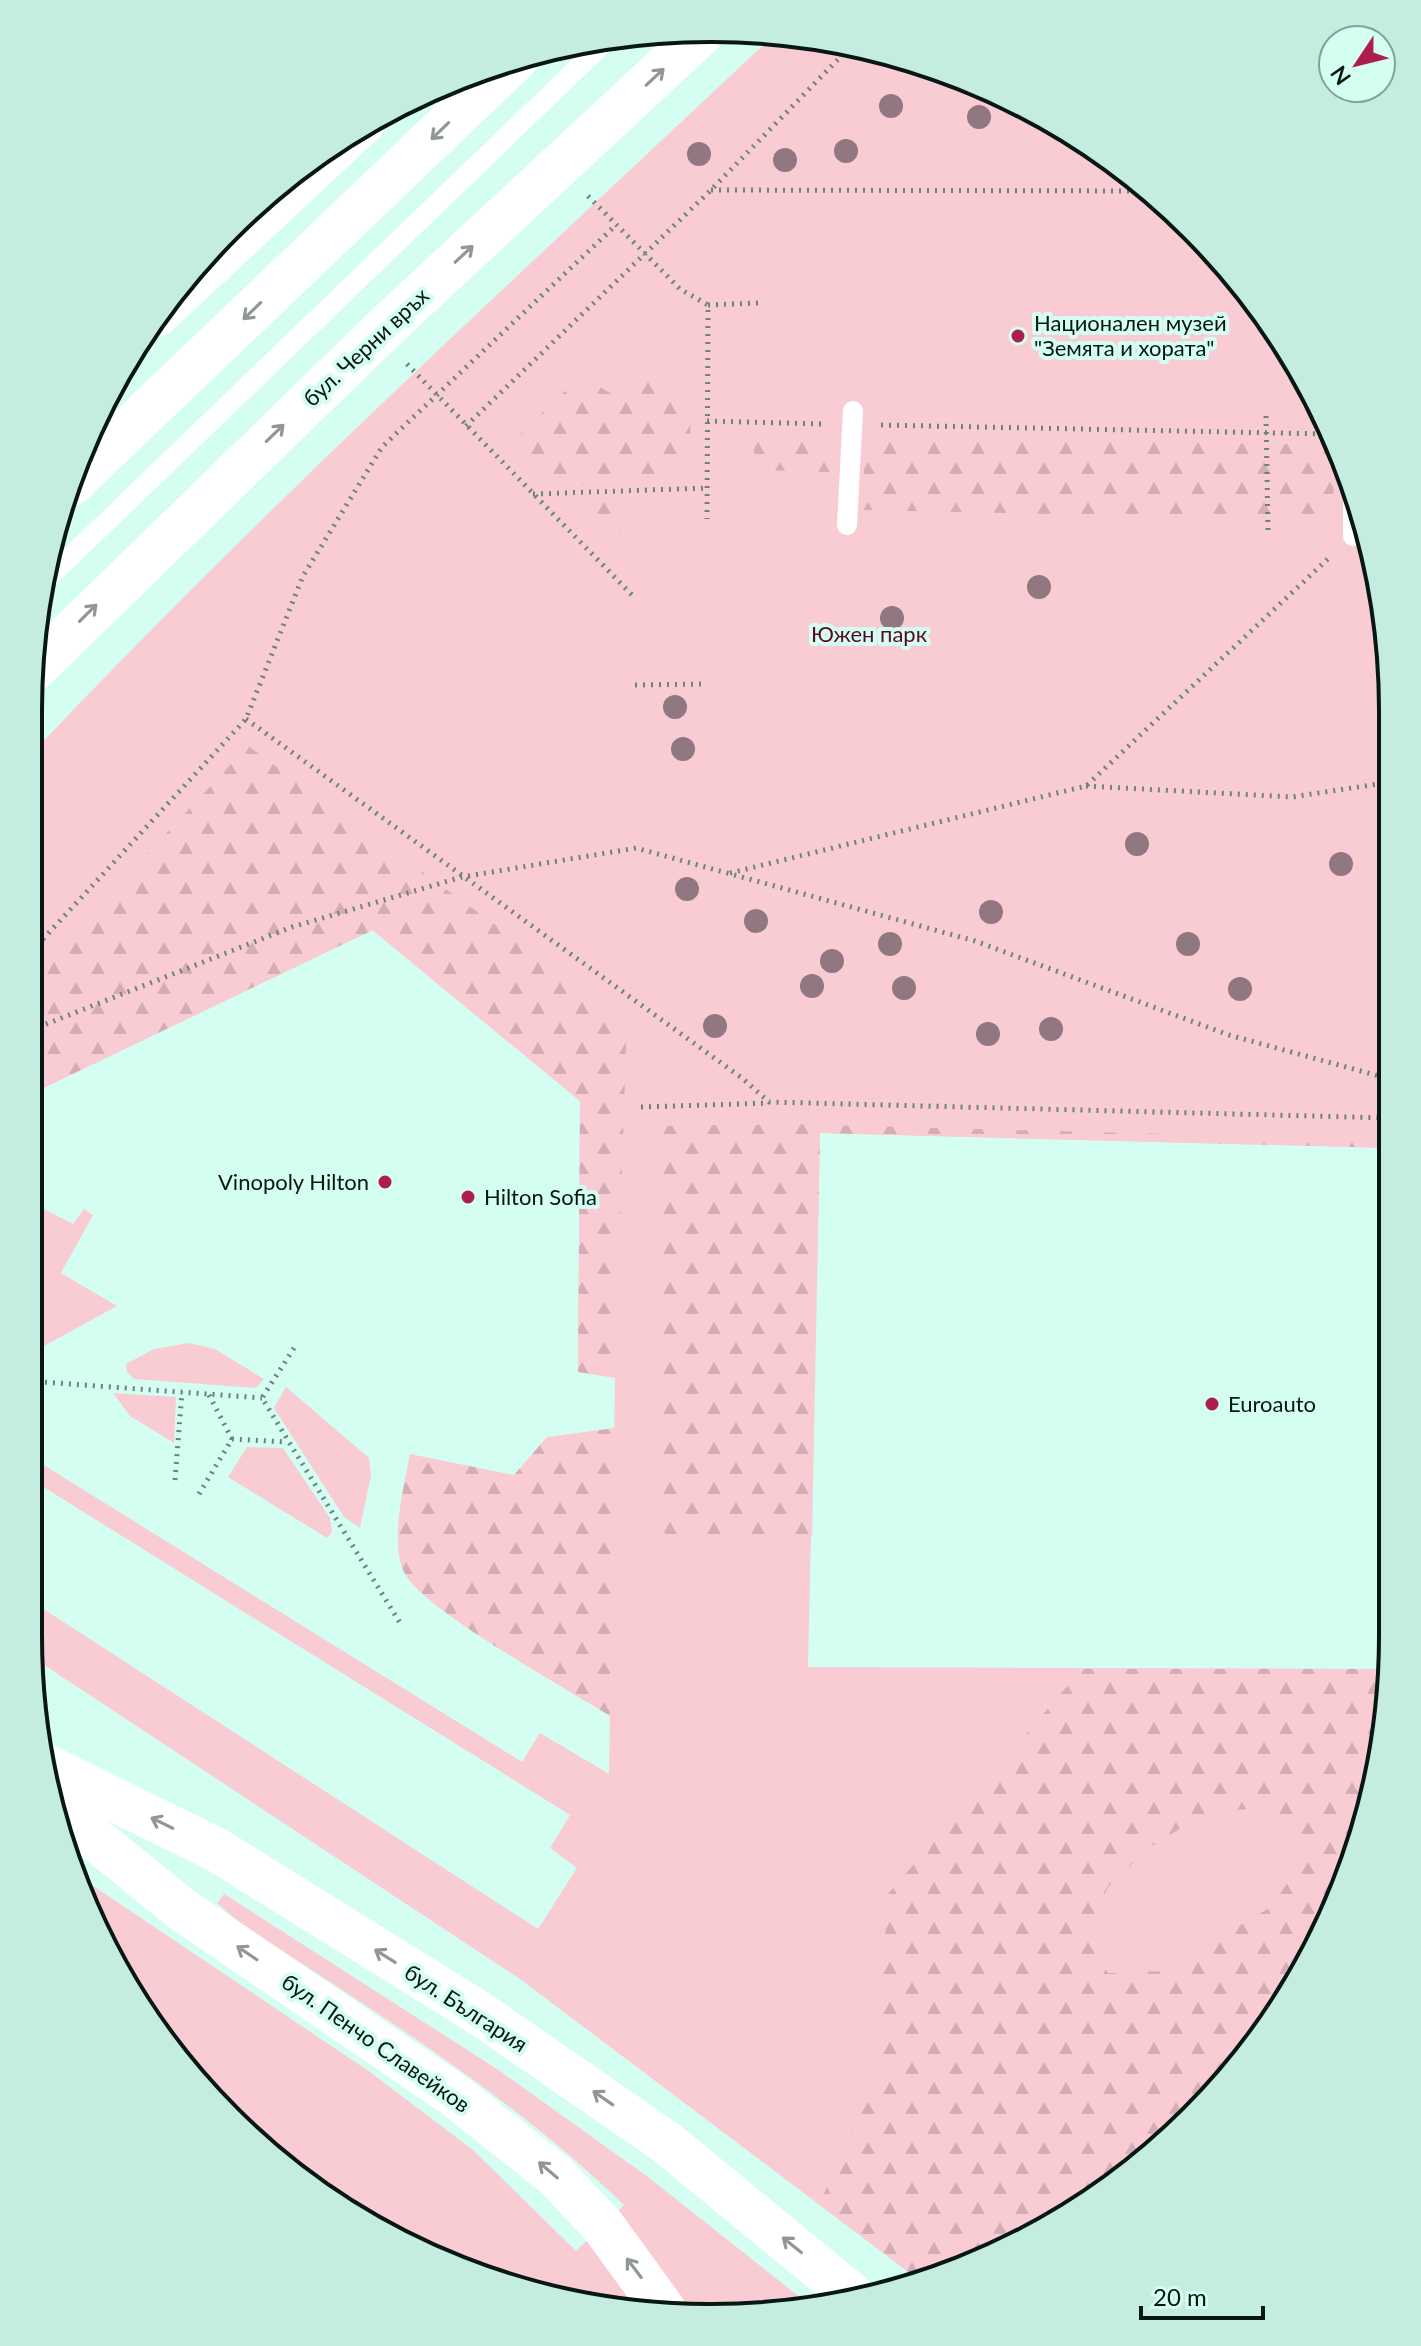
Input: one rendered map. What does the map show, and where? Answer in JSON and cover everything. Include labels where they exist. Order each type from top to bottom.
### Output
[{"type":"main road","name":"бул. Черни връх","points":[[44,659],[390,323],[692,42]]},
{"type":"main road","points":[[88,468],[498,77]]},
{"type":"main road","name":"бул. България","points":[[56,1771],[217,1850],[482,2015],[667,2143],[846,2290]]},
{"type":"main road","name":"бул. Пенчо Славейков","points":[[67,1816],[180,1908],[454,2095],[556,2176],[603,2226],[658,2302]]},
{"type":"street","points":[[220,258],[294,188]]},
{"type":"lane","points":[[58,569],[594,53]]},
{"type":"lane","points":[[847,525],[853,418]]},
{"type":"lane","points":[[1353,527],[1353,536]]},
{"type":"path","points":[[466,426],[711,190],[842,55]]},
{"type":"path","points":[[582,189],[680,289],[708,305],[758,303]]},
{"type":"path","points":[[711,190],[1130,191]]},
{"type":"path","points":[[42,940],[246,719],[303,576],[382,447],[616,225]]},
{"type":"path","points":[[707,519],[708,305]]},
{"type":"path","points":[[402,359],[632,595]]},
{"type":"path","points":[[1266,416],[1268,533]]},
{"type":"path","points":[[707,421],[853,418],[1318,434]]},
{"type":"path","points":[[533,494],[707,488]]},
{"type":"path","points":[[1086,786],[1353,536]]},
{"type":"path","points":[[635,685],[703,684]]},
{"type":"path","points":[[246,719],[742,1078],[769,1102]]},
{"type":"path","points":[[729,874],[1086,786],[1292,797],[1379,784]]},
{"type":"path","points":[[42,1026],[292,927],[462,877],[636,848],[975,941],[1229,1035],[1379,1076]]},
{"type":"path","points":[[641,1107],[769,1102],[1379,1118]]},
{"type":"path","points":[[262,1398],[294,1348]]},
{"type":"path","points":[[42,1382],[262,1398]]},
{"type":"path","points":[[175,1480],[182,1392]]},
{"type":"path","points":[[209,1395],[232,1439]]},
{"type":"path","points":[[262,1398],[400,1623]]},
{"type":"path","points":[[232,1439],[288,1442]]},
{"type":"path","points":[[199,1494],[232,1439]]},
{"type":"green space","name":"Южен парк","points":[[764,44],[841,55],[925,77],[1006,111],[1082,155],[1151,208],[1213,270],[1266,339],[1310,415],[1344,496],[1366,580],[1378,667],[1379,710],[1379,1148],[820,1133],[808,1667],[1378,1669],[1366,1766],[1344,1850],[1310,1931],[1266,2007],[1241,2042],[1183,2108],[1151,2138],[1082,2191],[1006,2235],[910,2273],[520,1979],[43,1664],[42,1608],[538,1929],[577,1868],[550,1848],[570,1815],[42,1486],[42,1464],[522,1762],[540,1733],[609,1774],[615,1378],[578,1372],[580,1101],[372,930],[42,1089],[42,743],[214,567],[493,298]]},
{"type":"green space","points":[[646,374],[661,380],[690,416],[691,458],[663,479],[557,485],[514,440],[569,387],[590,381],[615,396]]},
{"type":"green space","points":[[865,436],[1323,445],[1333,469],[1334,520],[863,510]]},
{"type":"green space","points":[[754,437],[831,439],[830,472],[754,470]]},
{"type":"green space","points":[[624,500],[618,553],[570,503]]},
{"type":"green space","points":[[248,746],[627,1020],[615,1377],[578,1372],[580,1101],[373,930],[42,1089],[42,966]]},
{"type":"green space","points":[[789,1124],[1379,1140],[1379,1148],[820,1133],[812,1537],[671,1542],[660,1526],[660,1126]]},
{"type":"green space","points":[[42,1208],[73,1224],[84,1209],[93,1215],[61,1273],[117,1306],[42,1347]]},
{"type":"green space","points":[[189,1343],[215,1349],[264,1379],[256,1388],[134,1379],[127,1372],[126,1364],[154,1349]]},
{"type":"green space","points":[[286,1387],[369,1458],[371,1475],[360,1528],[344,1517],[274,1408]]},
{"type":"green space","points":[[113,1393],[176,1397],[174,1443],[130,1416]]},
{"type":"green space","points":[[615,1428],[610,1716],[468,1628],[418,1590],[400,1562],[398,1531],[410,1454],[514,1475],[547,1437]]},
{"type":"green space","points":[[247,1447],[283,1448],[330,1518],[332,1532],[327,1538],[228,1477]]},
{"type":"green space","points":[[1082,1669],[1378,1669],[1373,1723],[1356,1809],[1344,1850],[1310,1931],[1266,2007],[1241,2042],[1183,2108],[1117,2166],[1045,2214],[1006,2235],[910,2273],[819,2204],[875,2083],[888,1894]],"holes":[[[1257,1809],[1291,1845],[1298,1867],[1271,1907],[1162,1971],[1108,1973],[1085,1937],[1108,1887],[1149,1848],[1208,1811]]]},
{"type":"green space","points":[[90,1884],[370,2072],[473,2150],[576,2251],[624,2205],[535,2126],[487,2090],[240,1923],[217,1903],[224,1894],[497,2069],[648,2177],[800,2298],[754,2303],[667,2303],[580,2291],[496,2269],[415,2235],[376,2214],[304,2166],[238,2108],[208,2076],[180,2042],[132,1970]]},
{"type":"place","name":"Национален музей \"Земята и хората\"","points":[[1018,336]]},
{"type":"place","name":"Vinopoly Hilton","points":[[385,1182]]},
{"type":"place","name":"Hilton Sofia","points":[[468,1197]]},
{"type":"place","name":"Euroauto","points":[[1212,1404]]}]
